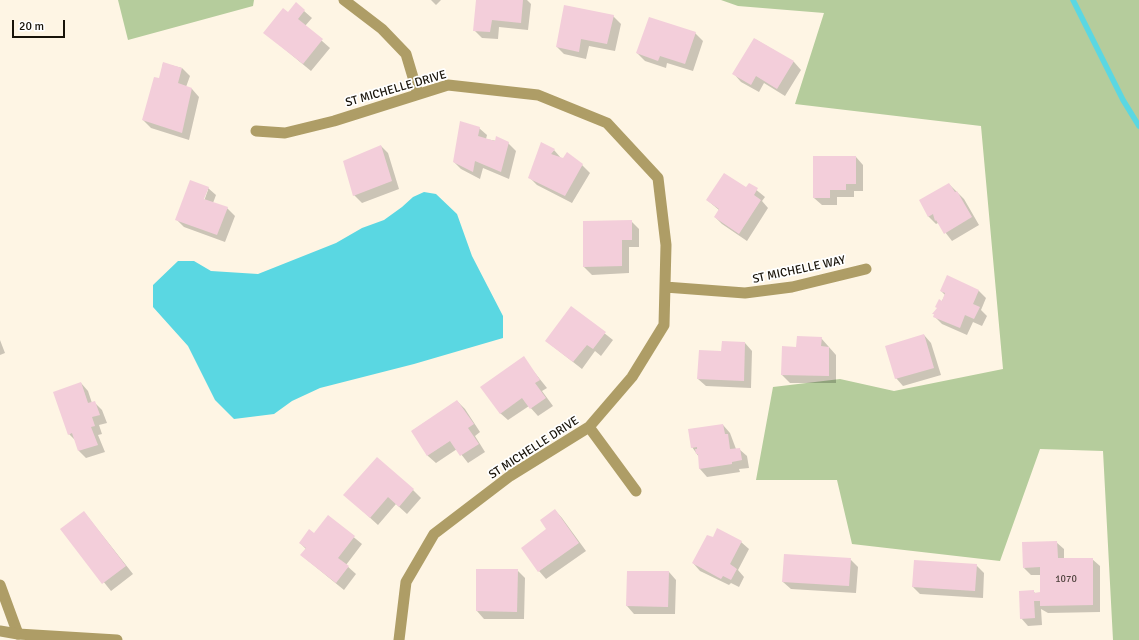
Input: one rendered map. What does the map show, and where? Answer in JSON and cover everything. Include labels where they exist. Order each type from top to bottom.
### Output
[{"type":"street","points":[[344,0],[382,29],[406,54],[418,94]]},
{"type":"street","name":"ST MICHELLE DRIVE","points":[[256,130],[285,133],[334,121],[448,85],[538,95],[607,123],[658,178],[666,245],[664,325],[632,378],[590,428],[510,476],[434,534],[406,582],[399,640]]},
{"type":"street","name":"ST MICHELLE WAY","points":[[665,287],[745,294],[792,287],[866,269]]},
{"type":"street","points":[[590,428],[636,491]]},
{"type":"street","points":[[0,585],[18,634]]},
{"type":"street","points":[[0,631],[18,634],[117,640]]},
{"type":"green space","points":[[118,0],[254,0],[253,6],[128,40]]},
{"type":"green space","points":[[721,0],[1139,0],[1139,640],[1113,640],[1103,451],[1040,449],[1000,561],[852,544],[837,480],[756,480],[773,387],[840,379],[894,391],[1003,369],[981,126],[795,104],[824,13],[738,6]]},
{"type":"water","points":[[424,192],[436,194],[457,214],[472,256],[503,316],[503,338],[414,364],[320,388],[292,401],[274,414],[234,419],[215,400],[188,346],[153,307],[153,285],[178,261],[194,261],[211,271],[258,274],[336,243],[362,228],[384,220],[413,197]]},
{"type":"building","points":[[476,0],[523,0],[521,23],[492,20],[490,32],[473,31]]},
{"type":"building","points":[[296,2],[305,10],[298,19],[323,39],[303,64],[263,33],[283,8],[288,12]]},
{"type":"building","points":[[564,5],[614,15],[607,44],[581,39],[579,52],[556,47]]},
{"type":"building","points":[[649,17],[696,32],[685,64],[660,56],[658,61],[636,53]]},
{"type":"building","points":[[754,38],[794,61],[777,89],[756,76],[751,85],[732,74]]},
{"type":"building","points":[[163,62],[182,68],[178,83],[192,88],[182,133],[142,120],[154,77],[159,78]]},
{"type":"building","points":[[460,121],[480,127],[478,136],[495,141],[496,136],[509,142],[501,172],[475,161],[473,172],[453,162]]},
{"type":"building","points":[[541,142],[555,149],[551,154],[563,158],[567,152],[583,164],[565,196],[528,178]]},
{"type":"building","points":[[381,145],[392,181],[353,196],[343,161]]},
{"type":"building","points":[[813,156],[856,156],[856,184],[846,184],[846,190],[830,190],[830,198],[813,198]]},
{"type":"building","points":[[724,173],[746,187],[749,183],[758,188],[754,195],[761,200],[739,234],[714,217],[719,209],[706,200]]},
{"type":"building","points":[[190,180],[209,187],[204,199],[228,207],[217,235],[175,220]]},
{"type":"building","points":[[949,183],[955,192],[957,191],[972,217],[944,234],[936,220],[935,221],[933,214],[928,217],[919,200]]},
{"type":"building","points":[[632,220],[632,240],[622,240],[622,266],[583,267],[583,221]]},
{"type":"building","points":[[947,275],[979,290],[973,304],[980,307],[974,319],[965,315],[960,328],[933,317],[934,314],[932,314],[937,308],[935,307],[939,299],[942,301],[945,293],[940,291]]},
{"type":"building","points":[[571,306],[606,332],[593,349],[587,345],[573,362],[545,341]]},
{"type":"building","points":[[924,334],[934,368],[895,379],[885,346]]},
{"type":"building","points":[[797,336],[822,337],[821,346],[829,347],[829,376],[781,375],[782,346],[796,347]]},
{"type":"building","points":[[722,341],[745,342],[744,381],[697,379],[699,350],[721,351]]},
{"type":"building","points":[[524,356],[540,380],[535,383],[546,398],[530,409],[522,398],[500,414],[480,387]]},
{"type":"building","points":[[81,382],[88,403],[95,401],[100,415],[92,417],[95,426],[91,427],[98,445],[78,451],[72,433],[68,435],[53,392]]},
{"type":"building","points":[[457,400],[474,424],[468,428],[479,444],[460,456],[450,441],[427,456],[411,431]]},
{"type":"building","points":[[723,424],[725,434],[728,434],[730,449],[740,448],[742,460],[732,462],[732,464],[699,469],[698,454],[696,454],[695,449],[697,449],[697,447],[691,448],[688,429]]},
{"type":"building","points":[[377,457],[414,489],[399,507],[388,497],[370,518],[343,495]]},
{"type":"building","points":[[555,509],[579,543],[538,572],[521,548],[546,529],[540,520]]},
{"type":"building","points":[[84,511],[126,566],[102,584],[60,529]]},
{"type":"building","points":[[328,515],[355,536],[338,558],[349,566],[336,583],[300,555],[306,548],[299,543],[309,529],[314,533]]},
{"type":"building","points":[[717,528],[742,541],[730,564],[737,569],[731,580],[723,576],[721,579],[692,563],[707,535],[713,537]]},
{"type":"building","points":[[1057,541],[1058,558],[1093,558],[1093,605],[1040,606],[1040,601],[1034,601],[1035,618],[1020,619],[1019,591],[1034,590],[1034,593],[1040,592],[1040,567],[1023,568],[1022,542]]},
{"type":"building","points":[[784,554],[851,558],[849,586],[782,582]]},
{"type":"building","points":[[914,560],[977,564],[975,591],[912,587]]},
{"type":"building","points":[[476,569],[518,569],[517,612],[476,611]]},
{"type":"building","points":[[627,571],[669,571],[668,607],[626,606]]},
{"type":"waterway","points":[[1073,0],[1123,100],[1139,126]]}]
